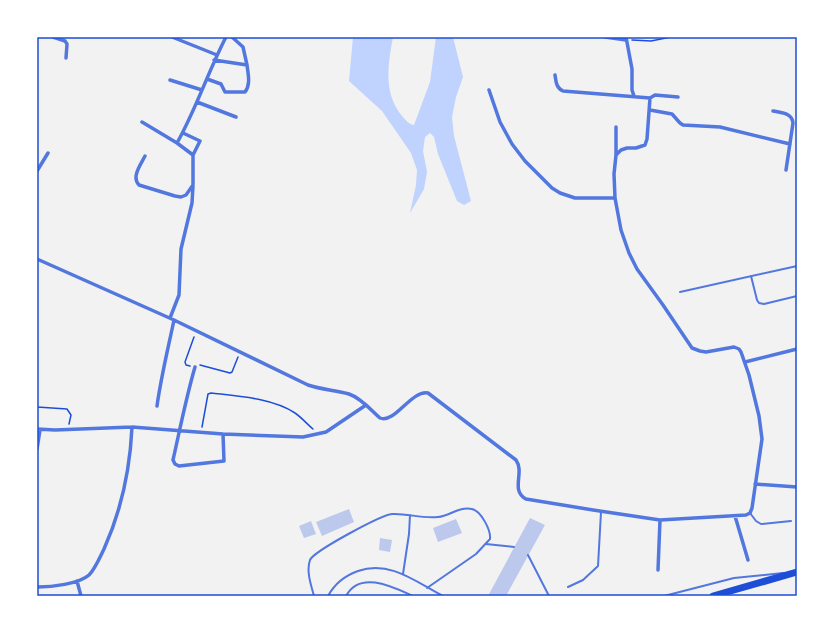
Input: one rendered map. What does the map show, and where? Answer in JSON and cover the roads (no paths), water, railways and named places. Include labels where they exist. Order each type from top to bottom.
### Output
[{"type":"highway","points":[[713,596],[797,572]]},
{"type":"street","points":[[53,37],[65,41],[67,44],[66,58]]},
{"type":"street","points":[[172,37],[217,55]]},
{"type":"street","points":[[177,143],[183,133],[207,80],[214,60],[226,37]]},
{"type":"street","points":[[207,80],[221,84],[225,92],[245,92],[248,89],[249,84],[247,65],[243,46],[232,37]]},
{"type":"street","points":[[606,37],[626,38],[632,69],[632,90],[634,96]]},
{"type":"street","points":[[214,60],[247,65]]},
{"type":"street","points":[[555,75],[557,85],[559,89],[563,91],[650,98],[655,95],[678,97]]},
{"type":"street","points":[[170,80],[202,90]]},
{"type":"street","points":[[489,90],[500,122],[512,144],[525,161],[552,188],[560,193],[575,198],[615,198]]},
{"type":"street","points":[[616,155],[621,150],[645,145],[648,139],[650,98]]},
{"type":"street","points":[[197,102],[236,118]]},
{"type":"street","points":[[650,110],[672,114],[680,124],[683,125],[720,127],[790,144]]},
{"type":"street","points":[[773,111],[788,115],[793,119],[786,170]]},
{"type":"street","points":[[142,122],[177,143],[193,155]]},
{"type":"street","points":[[37,258],[170,318],[308,385],[322,390],[355,396],[380,418],[386,419],[420,394],[425,393],[431,395],[463,421],[516,460],[519,468],[518,491],[520,496],[526,499],[537,502],[660,520],[736,516],[750,513],[762,438],[759,416],[742,352],[734,347],[706,352],[700,352],[692,348],[664,305],[637,269],[629,253],[621,230],[615,198],[614,174],[616,127]]},
{"type":"street","points":[[170,318],[179,294],[181,248],[192,203],[193,155],[200,141],[183,133]]},
{"type":"street","points":[[37,171],[48,152]]},
{"type":"street","points":[[145,156],[136,177],[139,185],[181,197],[186,195],[193,185]]},
{"type":"street","points":[[157,406],[161,378],[174,320]]},
{"type":"street","points":[[745,362],[797,349]]},
{"type":"street","points":[[195,367],[188,389],[173,460],[175,464],[179,466],[224,461],[223,434]]},
{"type":"street","points":[[37,449],[39,429],[67,430],[132,427],[223,434],[291,437],[319,434],[336,427],[366,405]]},
{"type":"street","points":[[38,587],[51,587],[77,581],[89,575],[99,559],[118,515],[127,482],[132,427]]},
{"type":"street","points":[[755,484],[797,487]]},
{"type":"street","points":[[736,516],[748,560]]},
{"type":"street","points":[[658,570],[660,520]]},
{"type":"street","points":[[77,581],[81,596]]},
{"type":"lane","points":[[680,292],[797,266]]},
{"type":"lane","points":[[751,276],[759,304],[797,296]]},
{"type":"lane","points":[[314,596],[310,582],[310,560],[315,554],[351,533],[388,515],[432,518],[443,517],[467,508],[474,509],[480,514],[490,533],[490,537],[486,544],[476,554],[428,588]]},
{"type":"lane","points":[[568,587],[583,580],[598,566],[601,512]]},
{"type":"lane","points":[[750,513],[756,521],[761,524],[791,522]]},
{"type":"lane","points":[[403,574],[410,516]]},
{"type":"lane","points":[[486,544],[514,547]]},
{"type":"lane","points":[[528,555],[550,596]]},
{"type":"lane","points":[[328,596],[337,583],[343,578],[361,570],[380,568],[403,574],[443,596]]},
{"type":"lane","points":[[664,596],[734,578],[797,572]]},
{"type":"lane","points":[[346,596],[351,589],[359,584],[370,582],[384,584],[413,596]]},
{"type":"water","points":[[353,37],[393,37],[388,78],[389,88],[396,107],[402,116],[407,122],[414,125],[430,82],[436,37],[453,37],[463,77],[456,97],[452,117],[454,136],[471,201],[464,205],[457,201],[438,154],[434,137],[430,133],[425,137],[423,151],[427,172],[424,189],[410,213],[416,185],[417,170],[411,153],[382,111],[349,81]]}]
